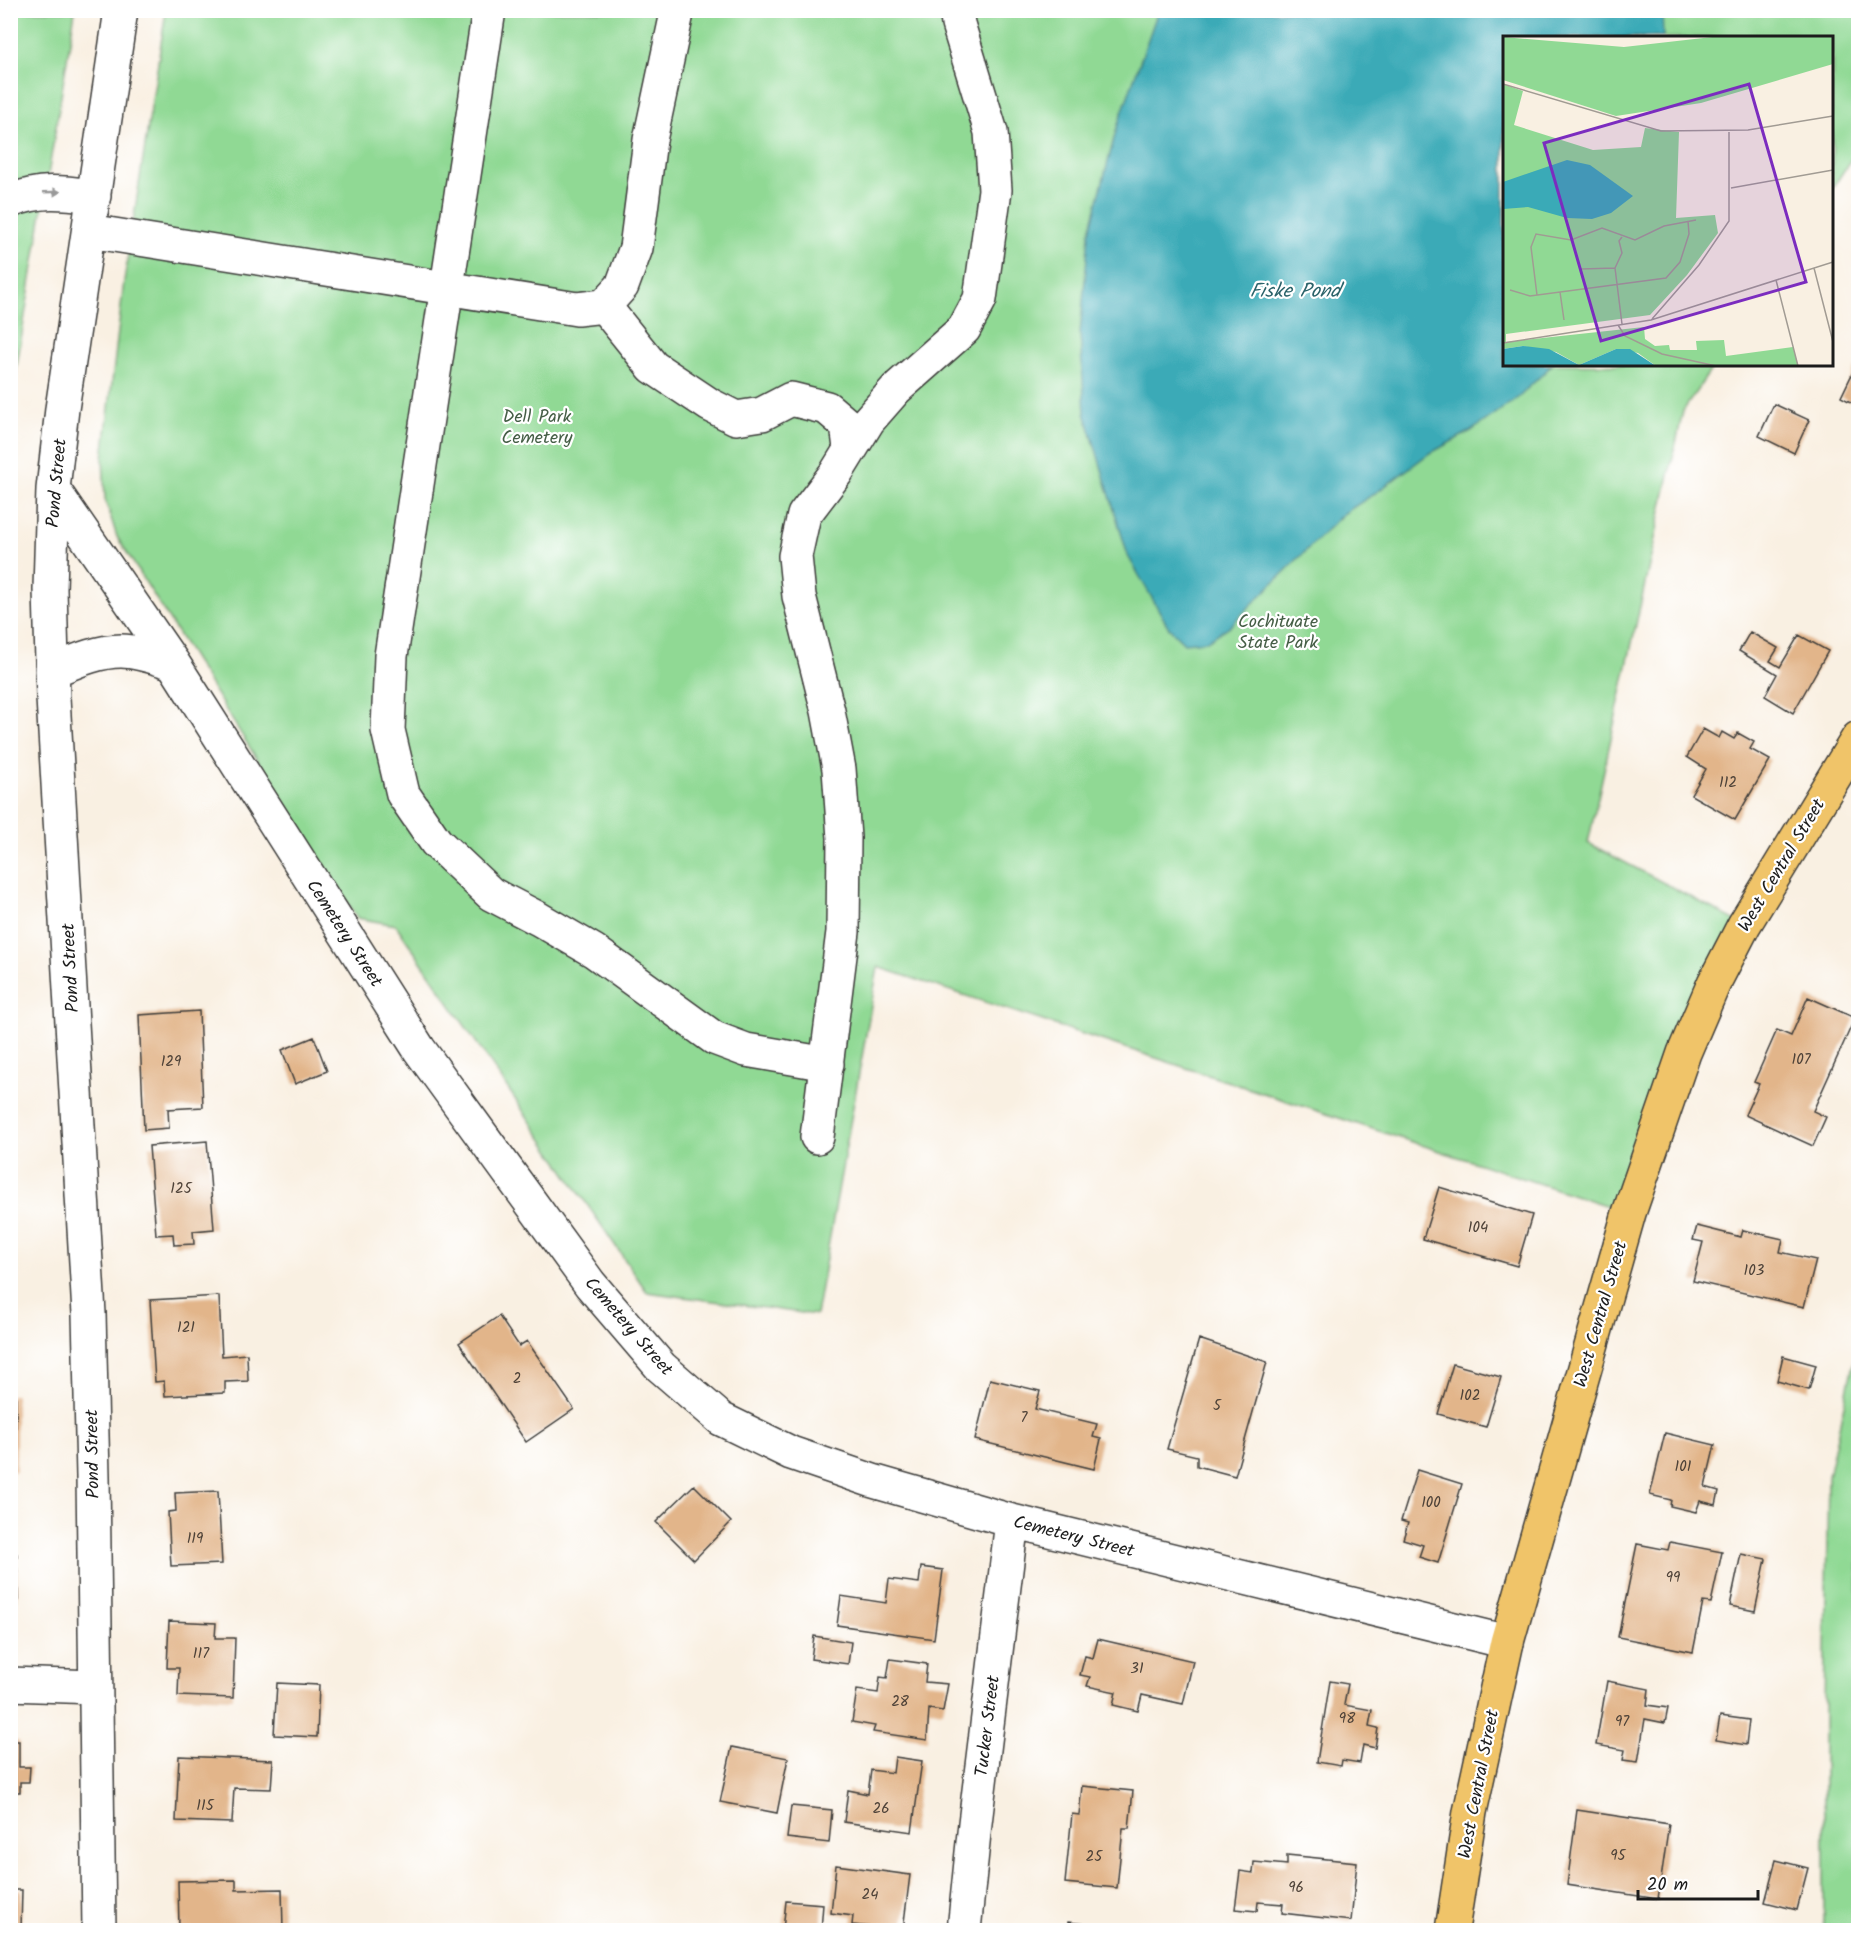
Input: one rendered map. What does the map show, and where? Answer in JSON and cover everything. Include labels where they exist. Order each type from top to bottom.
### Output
[{"type":"main road","name":"West Central Street","points":[[1452,1930],[1470,1812],[1507,1642],[1629,1213],[1684,1053],[1714,984],[1744,925],[1858,738]]},
{"type":"street","name":"Pond Street","points":[[99,1930],[89,1314],[52,671],[50,589],[53,489],[64,398],[121,10]]},
{"type":"street","points":[[489,10],[391,656],[388,730],[403,794],[436,843],[491,894],[594,951],[714,1038],[746,1050],[827,1064]]},
{"type":"street","points":[[817,1137],[843,932],[843,838],[840,780],[828,711],[798,596],[795,556],[804,515],[836,473],[867,421],[896,389],[964,329],[980,299],[995,190],[991,132],[958,24],[956,10]]},
{"type":"street","points":[[89,231],[577,309],[604,306],[622,286],[636,248],[650,140],[677,13]]},
{"type":"street","points":[[10,201],[31,193],[60,192],[94,196]]},
{"type":"street","points":[[604,306],[653,367],[710,405],[736,418],[762,414],[791,399],[827,408],[847,425],[850,448]]},
{"type":"street","name":"Cemetery Street","points":[[53,489],[173,663],[419,1049],[590,1284],[661,1367],[721,1419],[791,1453],[873,1481],[1012,1521],[1507,1642]]},
{"type":"street","points":[[52,671],[93,655],[122,651],[173,663]]},
{"type":"street","name":"Tucker Street","points":[[964,1930],[976,1812],[1012,1521]]},
{"type":"street","points":[[10,1684],[96,1687]]},
{"type":"green space","points":[[11,11],[75,11],[11,401]]},
{"type":"green space","points":[[166,11],[1858,11],[1858,149],[1833,187],[1833,36],[1503,36],[1503,366],[1713,366],[1683,411],[1588,843],[1744,925],[1629,1213],[878,967],[816,1315],[647,1292],[396,925],[357,918],[117,537],[105,499],[103,458],[124,281]]},
{"type":"green space","points":[[1858,1342],[1858,1930],[1824,1930],[1824,1710],[1828,1476]]},
{"type":"water","name":"Fiske Pond","points":[[1662,10],[1663,36],[1503,36],[1503,366],[1551,366],[1519,397],[1471,431],[1427,455],[1343,514],[1230,626],[1207,641],[1184,643],[1169,628],[1128,556],[1085,413],[1080,334],[1089,235],[1117,127],[1158,11]]},
{"type":"building","points":[[1855,368],[1858,369],[1858,406],[1841,397]]},
{"type":"building","points":[[1774,404],[1809,420],[1794,453],[1759,436]]},
{"type":"building","points":[[1750,632],[1778,648],[1770,661],[1780,667],[1799,635],[1828,651],[1793,713],[1765,696],[1777,674],[1739,651]]},
{"type":"building","points":[[1703,729],[1719,738],[1722,732],[1734,739],[1738,733],[1754,742],[1750,749],[1770,760],[1735,820],[1691,795],[1706,769],[1687,757]]},
{"type":"building","points":[[1808,997],[1855,1018],[1813,1111],[1826,1117],[1813,1146],[1745,1115],[1759,1084],[1754,1082],[1777,1030],[1791,1036]]},
{"type":"building","points":[[199,1011],[203,1107],[168,1109],[169,1128],[144,1130],[139,1015]]},
{"type":"building","points":[[314,1037],[327,1071],[295,1084],[282,1050]]},
{"type":"building","points":[[207,1141],[214,1229],[193,1231],[194,1244],[174,1245],[173,1234],[156,1235],[149,1146]]},
{"type":"building","points":[[1439,1187],[1532,1215],[1517,1266],[1423,1239]]},
{"type":"building","points":[[1697,1226],[1741,1237],[1743,1230],[1783,1239],[1780,1252],[1816,1260],[1804,1307],[1693,1281],[1703,1242],[1693,1240]]},
{"type":"building","points":[[219,1296],[222,1356],[247,1354],[248,1381],[225,1382],[225,1393],[165,1396],[164,1381],[155,1382],[150,1300]]},
{"type":"building","points":[[499,1316],[519,1346],[527,1341],[574,1409],[526,1442],[459,1343]]},
{"type":"building","points":[[1199,1339],[1267,1362],[1235,1476],[1197,1466],[1197,1456],[1167,1449]]},
{"type":"building","points":[[1783,1356],[1816,1365],[1809,1390],[1777,1381]]},
{"type":"building","points":[[1453,1364],[1501,1377],[1486,1427],[1438,1414]]},
{"type":"building","points":[[990,1379],[1040,1391],[1035,1409],[1097,1424],[1093,1437],[1101,1439],[1094,1469],[975,1440]]},
{"type":"building","points":[[10,1395],[16,1395],[16,1472],[10,1472]]},
{"type":"building","points":[[1665,1433],[1715,1445],[1705,1487],[1719,1491],[1716,1505],[1700,1501],[1696,1512],[1670,1506],[1671,1500],[1650,1495]]},
{"type":"building","points":[[1417,1470],[1462,1484],[1438,1563],[1419,1557],[1423,1545],[1403,1539],[1408,1523],[1401,1521]]},
{"type":"building","points":[[694,1485],[731,1522],[694,1560],[656,1522]]},
{"type":"building","points":[[218,1491],[222,1564],[171,1566],[168,1512],[176,1511],[175,1493]]},
{"type":"building","points":[[1670,1542],[1722,1552],[1711,1603],[1703,1602],[1693,1652],[1618,1637],[1637,1544],[1668,1550]]},
{"type":"building","points":[[10,1554],[17,1554],[18,1600],[10,1600]]},
{"type":"building","points":[[1741,1554],[1766,1559],[1755,1611],[1730,1606]]},
{"type":"building","points":[[921,1567],[943,1570],[934,1639],[837,1625],[841,1596],[886,1603],[889,1579],[919,1583]]},
{"type":"building","points":[[169,1621],[216,1623],[215,1638],[235,1638],[233,1698],[178,1696],[179,1668],[167,1668]]},
{"type":"building","points":[[814,1636],[851,1642],[848,1664],[811,1659]]},
{"type":"building","points":[[1098,1639],[1193,1661],[1183,1704],[1142,1695],[1138,1711],[1113,1705],[1116,1692],[1087,1686],[1090,1677],[1080,1675],[1085,1656],[1093,1658]]},
{"type":"building","points":[[890,1659],[927,1664],[925,1682],[948,1684],[943,1711],[929,1709],[927,1740],[873,1732],[875,1726],[852,1722],[857,1690],[878,1693],[880,1677],[887,1678]]},
{"type":"building","points":[[1330,1681],[1348,1684],[1344,1705],[1372,1710],[1369,1726],[1378,1728],[1375,1748],[1363,1745],[1360,1763],[1342,1760],[1341,1766],[1317,1762]]},
{"type":"building","points":[[1607,1681],[1649,1689],[1647,1705],[1668,1708],[1665,1723],[1645,1719],[1638,1762],[1623,1760],[1625,1750],[1596,1745]]},
{"type":"building","points":[[277,1683],[319,1685],[317,1737],[274,1735]]},
{"type":"building","points":[[1720,1716],[1749,1720],[1746,1745],[1716,1740]]},
{"type":"building","points":[[10,1741],[19,1741],[19,1767],[30,1767],[29,1782],[20,1782],[20,1792],[10,1792]]},
{"type":"building","points":[[732,1747],[788,1758],[777,1813],[720,1802]]},
{"type":"building","points":[[179,1756],[273,1760],[271,1789],[234,1788],[232,1823],[176,1821]]},
{"type":"building","points":[[895,1757],[922,1761],[912,1832],[844,1822],[848,1790],[868,1794],[871,1770],[893,1773]]},
{"type":"building","points":[[1082,1786],[1133,1791],[1129,1828],[1123,1828],[1117,1888],[1065,1883],[1072,1814],[1079,1815]]},
{"type":"building","points":[[791,1806],[832,1810],[829,1843],[787,1838]]},
{"type":"building","points":[[1577,1810],[1669,1824],[1658,1899],[1567,1885]]},
{"type":"building","points":[[1287,1855],[1357,1862],[1351,1921],[1282,1913],[1283,1904],[1258,1902],[1257,1911],[1235,1909],[1240,1871],[1253,1873],[1254,1862],[1287,1865]]},
{"type":"building","points":[[1776,1860],[1808,1868],[1797,1910],[1765,1902]]},
{"type":"building","points":[[836,1865],[910,1875],[903,1930],[852,1925],[853,1916],[831,1913]]},
{"type":"building","points":[[236,1880],[236,1890],[282,1889],[283,1930],[179,1930],[178,1881]]},
{"type":"building","points":[[10,1890],[22,1890],[21,1930],[10,1930]]},
{"type":"building","points":[[786,1901],[823,1904],[821,1930],[783,1930]]},
{"type":"building","points":[[1068,1922],[1120,1928],[1120,1930],[1067,1930]]},
{"type":"park label","name":"Dell Park Cemetery","points":[[537,426]]},
{"type":"park label","name":"Cochituate State Park","points":[[1278,631]]}]
